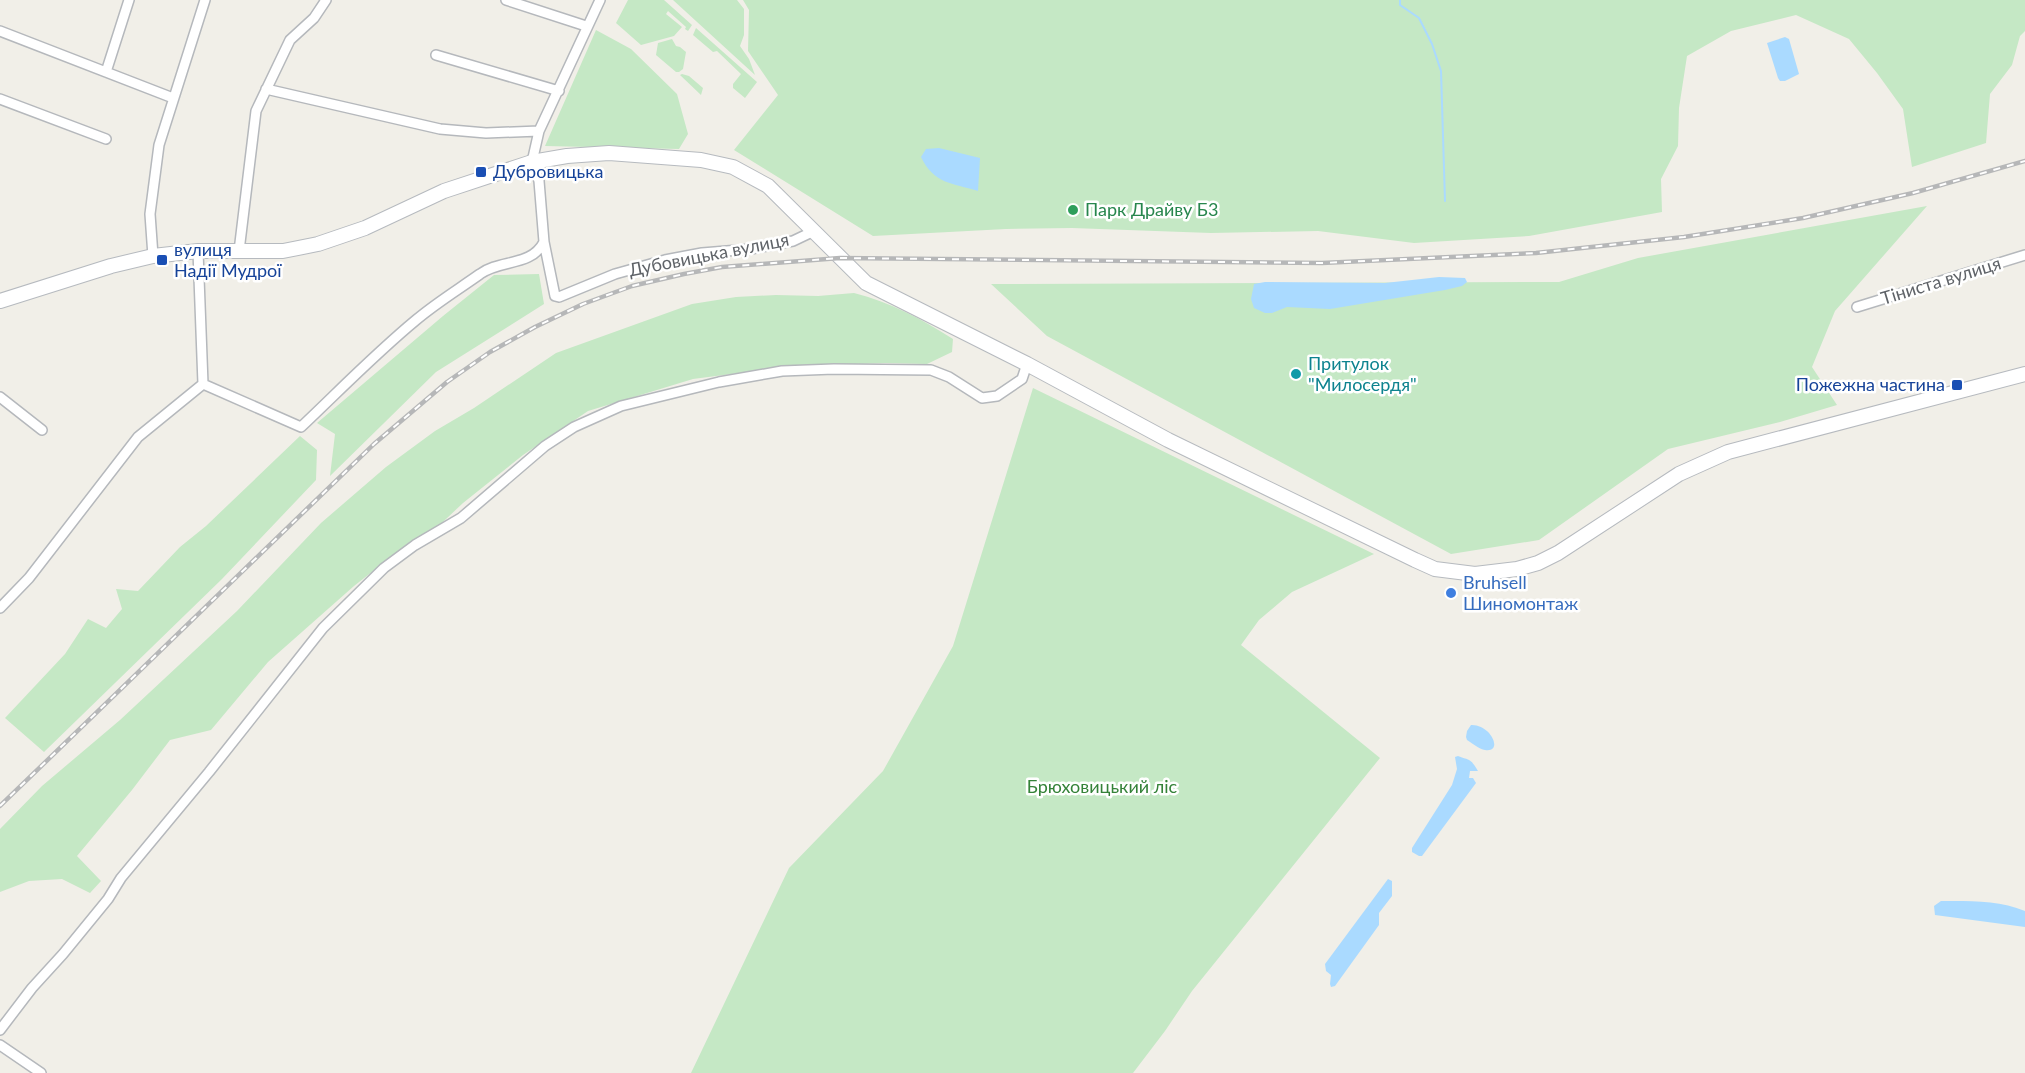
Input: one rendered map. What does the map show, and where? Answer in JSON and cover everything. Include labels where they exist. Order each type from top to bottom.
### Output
[{"type":"main road","points":[[0,301],[111,266],[153,256],[198,251],[283,250],[318,244],[365,228],[444,191],[532,162],[567,156],[609,153],[681,157],[720,163],[749,174],[768,186],[866,283],[1028,364],[1168,440],[1394,551],[1435,568],[1460,573],[1497,573],[1538,563],[1558,553],[1679,474],[1728,452],[2025,374]]},
{"type":"street","points":[[106,72],[129,0]]},
{"type":"street","points":[[153,256],[150,214],[159,146],[205,0]]},
{"type":"street","points":[[239,251],[256,111],[290,40],[314,18],[326,0]]},
{"type":"street","points":[[506,0],[586,26]]},
{"type":"street","points":[[532,162],[539,131],[600,0]]},
{"type":"street","points":[[0,31],[173,98]]},
{"type":"street","points":[[436,55],[559,91]]},
{"type":"street","points":[[266,89],[440,129],[486,133],[539,131]]},
{"type":"street","points":[[0,99],[106,139]]},
{"type":"street","name":"Дубовицька вулиця","points":[[532,162],[539,181],[544,242],[555,296],[558,297],[615,274],[664,260],[793,241],[814,231]]},
{"type":"street","points":[[203,384],[301,427],[418,318],[489,268],[527,259],[536,254],[544,242]]},
{"type":"street","points":[[198,251],[203,384]]},
{"type":"street","name":"Тіниста вулиця","points":[[1857,307],[2025,255]]},
{"type":"street","points":[[0,1030],[32,988],[108,899],[121,878],[209,772],[323,628],[384,568],[415,545],[461,518],[545,446],[574,427],[621,406],[718,382],[782,371],[931,370],[949,377],[982,399],[997,396],[1022,379],[1028,364]]},
{"type":"street","points":[[0,608],[4,598],[29,578],[138,437],[203,384]]},
{"type":"street","points":[[0,397],[42,429]]},
{"type":"street","points":[[0,1045],[41,1073]]},
{"type":"green space","points":[[628,0],[664,0],[692,25],[688,31],[668,11],[666,14],[682,27],[674,36],[641,45],[616,23]]},
{"type":"green space","points":[[673,0],[737,0],[744,9],[744,35],[740,46],[749,59],[755,75]]},
{"type":"green space","points":[[743,0],[2025,0],[2025,31],[2020,36],[2012,65],[1990,94],[1986,143],[1912,167],[1903,109],[1849,39],[1796,15],[1731,31],[1687,56],[1679,108],[1678,146],[1661,179],[1662,212],[1529,236],[1414,243],[1318,231],[1211,233],[1072,228],[873,236],[734,150],[778,95],[748,51],[749,10]]},
{"type":"green space","points":[[696,28],[757,82],[745,98],[733,88],[733,84],[741,74],[717,51],[713,52],[693,35]]},
{"type":"green space","points":[[596,30],[631,49],[677,94],[688,134],[679,149],[545,146]]},
{"type":"green space","points":[[672,39],[676,46],[686,52],[683,69],[679,72],[656,55],[658,43]]},
{"type":"green space","points":[[680,75],[689,76],[703,88],[701,95]]},
{"type":"green space","points":[[1927,206],[1835,311],[1812,367],[1837,405],[1780,422],[1668,449],[1539,540],[1451,554],[1047,336],[991,284],[1559,282],[1638,258]]},
{"type":"green space","points":[[539,274],[544,304],[436,372],[330,476],[335,434],[317,423],[494,275]]},
{"type":"green space","points":[[854,293],[893,306],[953,339],[952,352],[927,364],[794,366],[693,379],[588,411],[523,455],[463,503],[428,536],[410,542],[354,586],[268,662],[211,730],[170,740],[77,856],[101,881],[90,893],[62,879],[29,881],[0,892],[0,829],[42,786],[120,720],[237,611],[321,523],[386,467],[435,431],[556,353],[692,304],[736,297]]},
{"type":"green space","name":"Брюховицький ліс","points":[[1033,388],[1374,554],[1292,592],[1259,620],[1241,645],[1380,758],[1192,991],[1133,1073],[691,1073],[789,868],[883,771],[953,646]]},
{"type":"green space","points":[[300,436],[317,450],[316,480],[222,579],[44,752],[5,718],[65,654],[88,619],[106,628],[122,609],[116,589],[138,591],[180,547],[206,526]]},
{"type":"water","points":[[1785,37],[1789,39],[1799,74],[1780,81],[1767,43]]},
{"type":"water","points":[[939,148],[980,158],[978,191],[952,184],[932,173],[921,157],[926,149]]},
{"type":"water","points":[[1439,277],[1465,278],[1467,282],[1462,286],[1445,290],[1330,309],[1287,307],[1272,313],[1265,313],[1254,308],[1251,299],[1254,284],[1265,282],[1385,283]]},
{"type":"water","points":[[1471,725],[1484,729],[1493,738],[1494,747],[1491,750],[1485,750],[1467,740],[1467,731]]},
{"type":"water","points":[[1455,757],[1470,760],[1478,771],[1470,771],[1469,778],[1473,778],[1476,783],[1422,856],[1419,856],[1412,852],[1412,848],[1452,785],[1457,769]]},
{"type":"water","points":[[1388,879],[1392,881],[1392,896],[1379,913],[1379,925],[1335,986],[1331,987],[1331,975],[1326,971],[1325,964]]},
{"type":"water","points":[[1941,901],[1984,902],[2015,907],[2025,911],[2025,927],[1935,915],[1934,906]]},
{"type":"waterway","points":[[1400,0],[1400,5],[1419,18],[1432,44],[1441,71],[1445,201]]},
{"type":"railway","points":[[0,806],[374,444],[447,382],[490,352],[535,327],[583,304],[632,286],[722,267],[840,258],[1322,263],[1536,253],[1684,237],[1803,218],[1913,193],[2025,161]]},
{"type":"place","name":"Дубровицька","points":[[481,172]]},
{"type":"place","name":"Парк Драйву Б3","points":[[1073,210]]},
{"type":"place","name":"вулиця Надії Мудрої","points":[[162,260]]},
{"type":"place","name":"Притулок \"Милосердя\"","points":[[1296,374]]},
{"type":"place","name":"Пожежна частина","points":[[1957,385]]},
{"type":"place","name":"Bruhsell Шиномонтаж","points":[[1451,593]]}]
